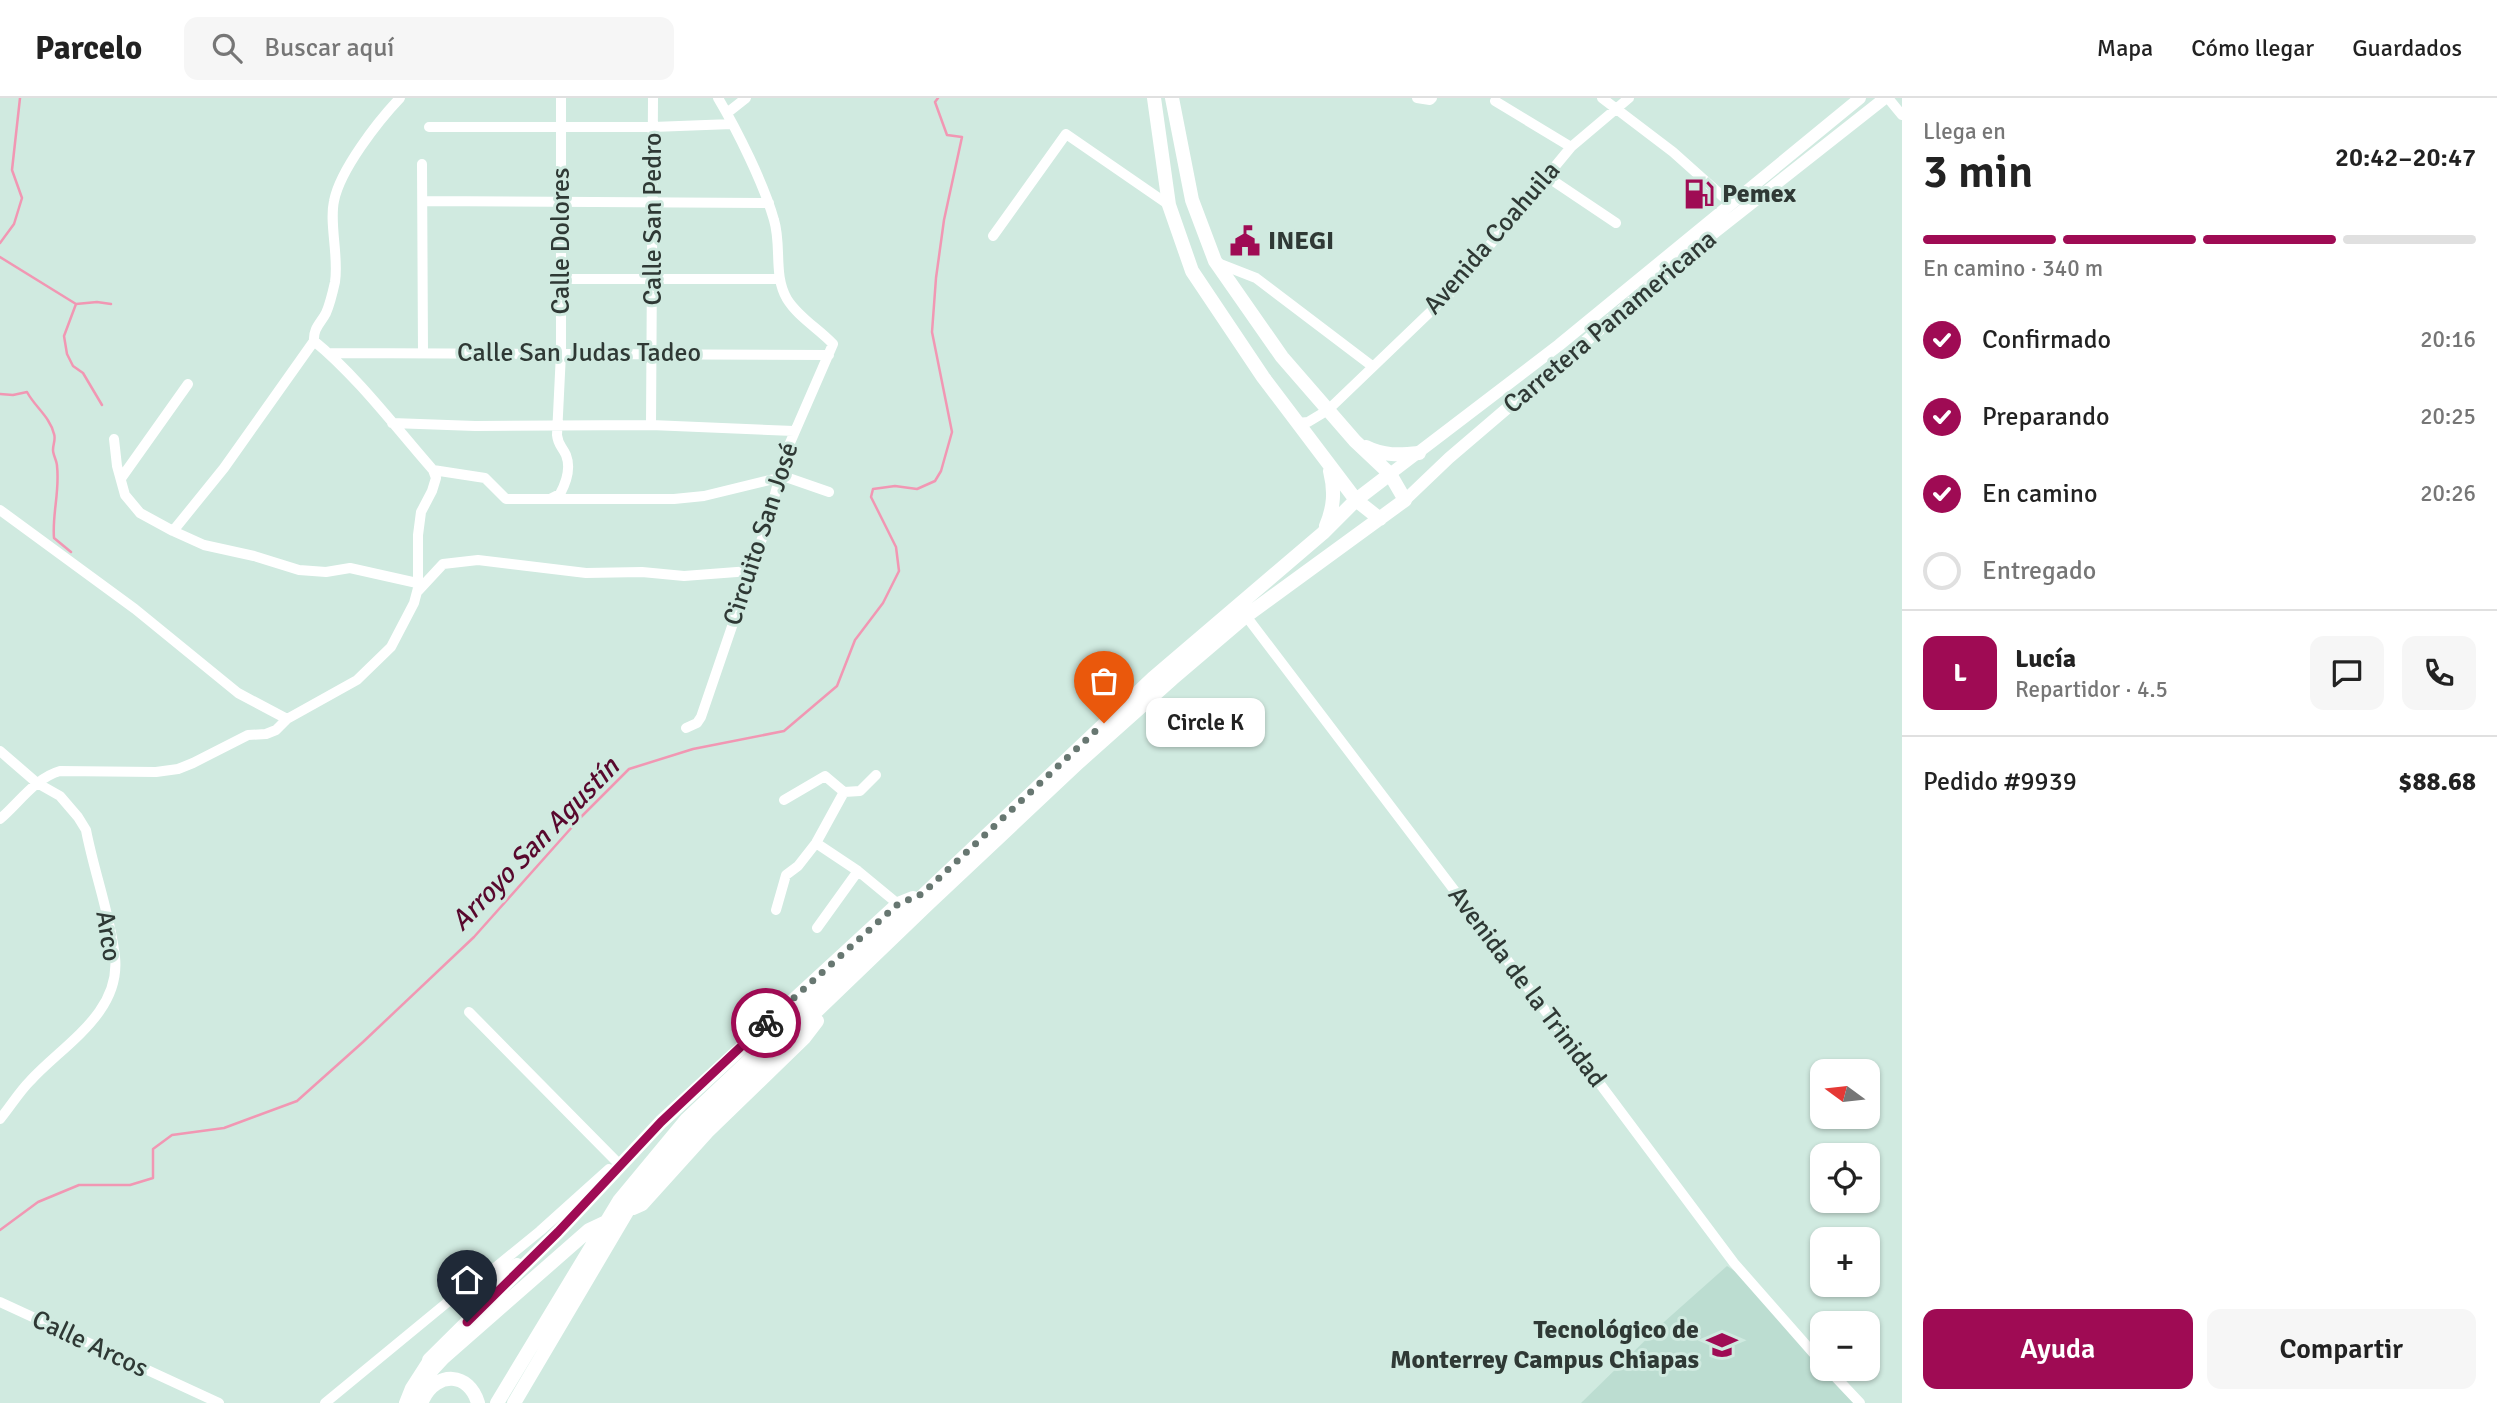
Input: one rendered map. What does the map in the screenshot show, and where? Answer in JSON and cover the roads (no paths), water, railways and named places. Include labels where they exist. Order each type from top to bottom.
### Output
[{"type":"highway","points":[[1154,98],[1169,205],[1192,271],[1243,348],[1328,463],[1356,500],[1380,520]]},
{"type":"highway","points":[[497,1403],[619,1200],[637,1175],[687,1119],[1144,686],[1242,611],[1380,520],[1405,500],[1390,474],[1355,441],[1282,357],[1215,261],[1192,200],[1172,98]]},
{"type":"highway","points":[[1355,441],[1375,452],[1397,456],[1419,453]]},
{"type":"highway","points":[[1323,533],[1332,510],[1334,486],[1328,463]]},
{"type":"highway","points":[[513,1403],[641,1188],[698,1125],[1356,500],[1390,474]]},
{"type":"highway","points":[[429,1360],[558,1232],[661,1122],[898,904],[922,894]]},
{"type":"highway","points":[[460,1297],[523,1262],[642,1204],[707,1132],[804,1038],[848,981]]},
{"type":"highway","points":[[412,1403],[431,1371],[443,1357],[589,1230]]},
{"type":"highway","points":[[421,1403],[428,1389],[445,1378],[455,1379],[470,1388],[478,1403]]},
{"type":"main road","name":"Carretera Panamericana","points":[[1390,474],[1559,345],[1860,98]]},
{"type":"main road","name":"Carretera Panamericana","points":[[1405,500],[1449,458],[1696,247],[1887,98]]},
{"type":"main road","points":[[405,1403],[429,1360]]},
{"type":"street","points":[[173,531],[223,468],[314,341],[317,326],[326,314],[335,282],[333,203],[338,188],[382,116],[400,98]]},
{"type":"street","name":"Calle Dolores","points":[[550,499],[560,494],[567,473],[566,456],[558,445],[561,353],[561,98]]},
{"type":"street","name":"Calle San Pedro","points":[[651,425],[653,98]]},
{"type":"street","points":[[718,98],[769,203],[778,242],[779,279],[786,297],[831,350]]},
{"type":"street","points":[[727,113],[746,98]]},
{"type":"street","points":[[1417,98],[1432,98]]},
{"type":"street","points":[[1602,98],[1673,152],[1730,204]]},
{"type":"street","points":[[1887,98],[1902,115]]},
{"type":"street","name":"Avenida Coahuila","points":[[1328,410],[1451,292],[1571,147],[1629,99]]},
{"type":"street","points":[[1495,101],[1571,147]]},
{"type":"street","points":[[429,127],[653,127],[732,124]]},
{"type":"street","points":[[993,236],[1066,134],[1169,205]]},
{"type":"street","points":[[422,164],[423,352]]},
{"type":"street","points":[[1546,176],[1616,223]]},
{"type":"street","points":[[423,201],[769,203]]},
{"type":"street","points":[[1215,261],[1256,278],[1372,366]]},
{"type":"street","points":[[560,279],[779,279]]},
{"type":"street","points":[[0,819],[37,783],[60,771],[156,772],[178,769],[248,735],[266,734],[276,730],[287,719],[357,680],[391,647],[410,614],[417,588],[421,512],[436,478],[433,470],[392,423],[329,353],[314,341]]},
{"type":"street","name":"Calle San Judas Tadeo","points":[[329,353],[831,350]]},
{"type":"street","name":"Circuito San José","points":[[686,728],[697,723],[701,717],[768,521],[794,431],[831,350]]},
{"type":"street","points":[[122,477],[188,384]]},
{"type":"street","points":[[1298,422],[1308,422],[1328,410]]},
{"type":"street","points":[[392,423],[651,425],[794,431]]},
{"type":"street","points":[[114,439],[117,466],[125,495],[140,513],[173,531],[204,545],[299,570],[326,572],[350,568],[417,588]]},
{"type":"street","points":[[433,470],[485,478],[506,499],[684,498],[704,496],[779,477],[829,492]]},
{"type":"street","points":[[0,510],[135,609],[238,693],[287,719]]},
{"type":"street","points":[[417,588],[443,564],[478,560],[586,573],[642,572],[684,576],[750,571]]},
{"type":"street","name":"Avenida de la Trinidad","points":[[1242,611],[1734,1262],[1810,1349]]},
{"type":"street","name":"Arco","points":[[0,751],[37,783],[60,796],[86,830],[115,959],[113,984],[96,1016],[62,1052],[30,1080],[0,1119]]},
{"type":"street","points":[[784,800],[825,776],[844,792],[860,790],[876,775]]},
{"type":"street","points":[[776,910],[786,875],[798,866],[816,843],[844,792]]},
{"type":"street","points":[[816,843],[858,871],[898,904]]},
{"type":"street","points":[[817,928],[858,871]]},
{"type":"street","points":[[469,1012],[617,1162]]},
{"type":"street","points":[[325,1403],[456,1296],[460,1297],[541,1231],[661,1122]]},
{"type":"street","name":"Calle Arcos","points":[[0,1302],[219,1403]]},
{"type":"street","points":[[1839,1381],[1860,1403]]},
{"type":"waterway","points":[[0,243],[14,224],[22,198],[12,170],[20,98]]},
{"type":"waterway","name":"Arroyo San Agustín","points":[[0,1230],[38,1202],[79,1185],[130,1185],[153,1178],[153,1149],[172,1135],[224,1128],[297,1101],[474,937],[581,817],[629,769],[693,749],[784,731],[837,686],[855,640],[883,603],[899,571],[896,547],[871,497],[873,489],[895,486],[917,489],[935,481],[941,471],[952,432],[932,332],[944,220],[962,137],[947,135],[935,102],[938,98]]},
{"type":"waterway","points":[[0,257],[76,304],[111,304]]},
{"type":"waterway","points":[[76,304],[64,336],[67,354],[73,366],[83,373],[102,405]]},
{"type":"waterway","points":[[0,394],[27,392],[52,428],[58,475],[54,538],[71,552]]},
{"type":"place","name":"Pemex","points":[[1699,194]]},
{"type":"place","name":"INEGI","points":[[1245,241]]},
{"type":"place","name":"Circle K","points":[[1104,723]]},
{"type":"place","name":"Tecnológico de Monterrey Campus Chiapas","points":[[1722,1345]]}]
